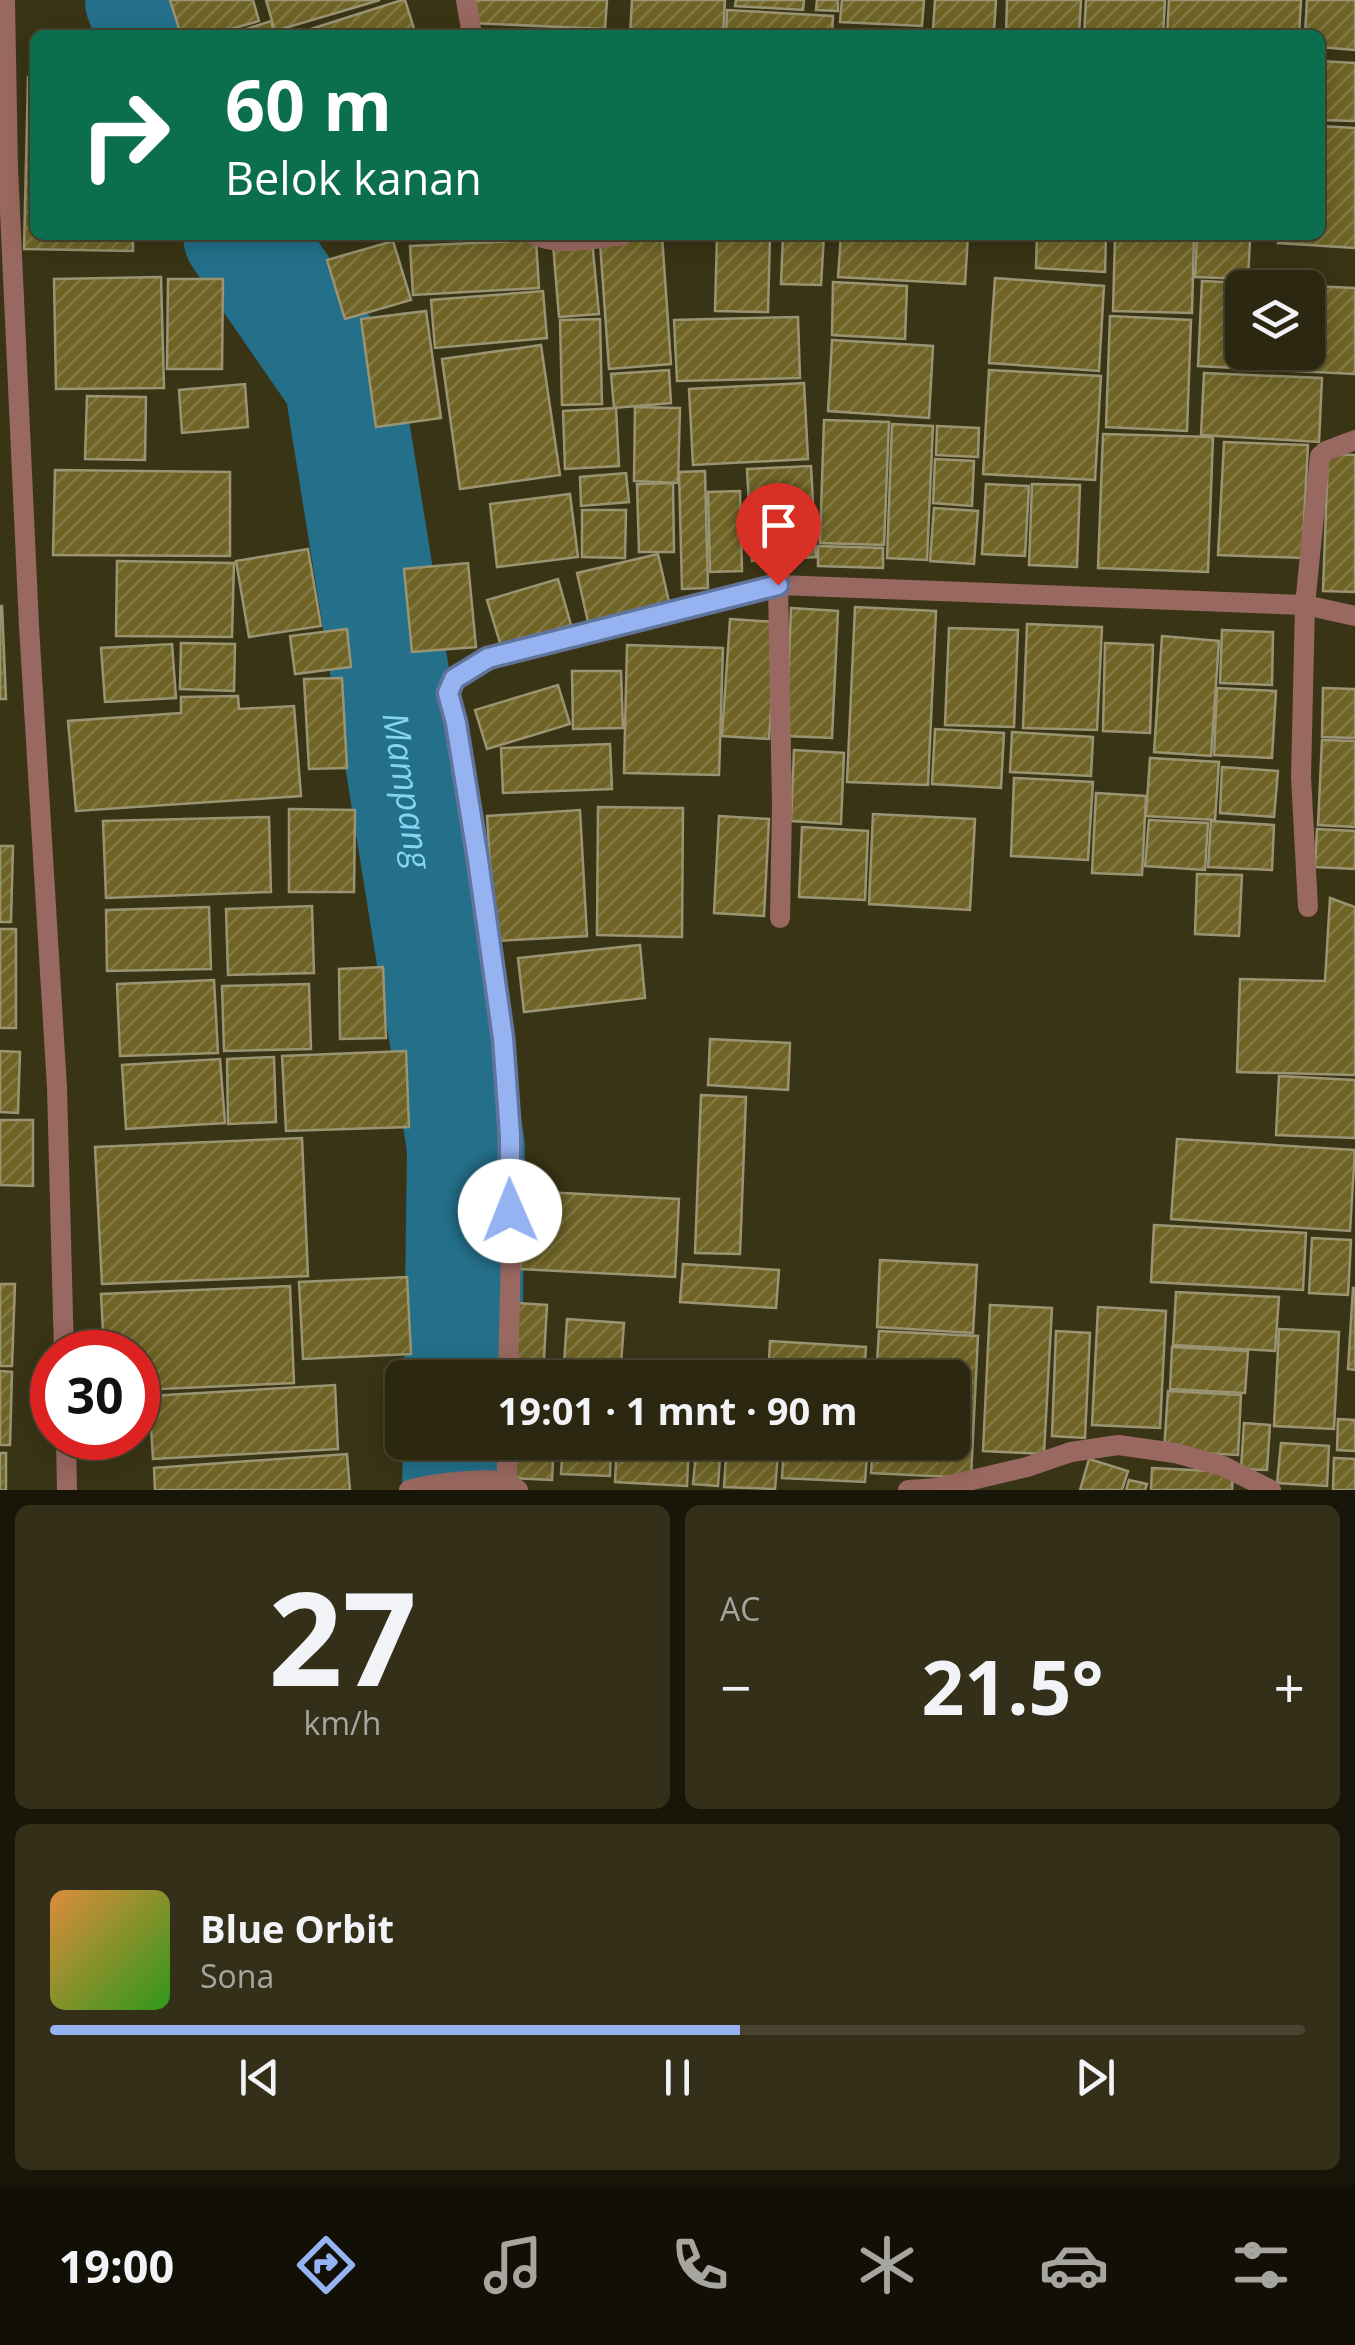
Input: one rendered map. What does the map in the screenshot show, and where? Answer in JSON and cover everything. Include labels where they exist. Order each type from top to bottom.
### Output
[{"type":"street","points":[[6,0],[8,188],[57,1088],[63,1330]]},
{"type":"street","points":[[466,0],[471,30]]},
{"type":"street","points":[[1308,907],[1302,777],[1305,605],[1320,456],[1355,440]]},
{"type":"street","points":[[778,585],[780,918]]},
{"type":"street","points":[[508,1360],[510,1135],[503,1038],[478,860],[448,693],[454,679],[488,658],[778,585],[1305,605],[1355,616]]},
{"type":"street","points":[[908,1490],[938,1488],[1028,1467],[1072,1452],[1118,1445],[1175,1453],[1223,1466],[1271,1490]]},
{"type":"street","points":[[67,1460],[68,1490]]},
{"type":"street","points":[[417,1487],[483,1482],[512,1486],[509,1460]]},
{"type":"building","points":[[170,0],[253,0],[259,21],[228,30],[179,30]]},
{"type":"building","points":[[266,0],[380,0],[278,30],[275,30]]},
{"type":"building","points":[[405,0],[414,30],[308,30]]},
{"type":"building","points":[[473,0],[607,0],[605,29],[472,23]]},
{"type":"building","points":[[632,0],[725,0],[723,30],[630,30]]},
{"type":"building","points":[[736,0],[804,0],[803,10],[735,6]]},
{"type":"building","points":[[817,0],[838,0],[838,11],[816,10]]},
{"type":"building","points":[[842,0],[924,0],[922,26],[840,22]]},
{"type":"building","points":[[935,0],[996,0],[994,30],[933,29]]},
{"type":"building","points":[[1007,0],[1081,0],[1079,30],[1006,30]]},
{"type":"building","points":[[1086,0],[1165,0],[1163,30],[1084,30]]},
{"type":"building","points":[[1169,0],[1301,0],[1299,30],[1167,30]]},
{"type":"building","points":[[1307,0],[1355,0],[1355,50],[1325,47],[1325,30],[1305,30]]},
{"type":"building","points":[[727,10],[833,16],[832,30],[726,30]]},
{"type":"building","points":[[271,21],[274,30],[243,30]]},
{"type":"building","points":[[1325,61],[1355,63],[1355,121],[1325,120]]},
{"type":"building","points":[[30,77],[30,240],[133,240],[133,251],[24,249]]},
{"type":"building","points":[[1325,126],[1355,128],[1355,248],[1278,243],[1325,240]]},
{"type":"building","points":[[536,240],[539,288],[413,295],[410,246]]},
{"type":"building","points":[[592,240],[599,314],[559,317],[553,244]]},
{"type":"building","points":[[662,240],[671,364],[609,369],[600,242]]},
{"type":"building","points":[[717,240],[770,240],[768,312],[715,311]]},
{"type":"building","points":[[783,240],[824,240],[821,285],[781,284]]},
{"type":"building","points":[[841,240],[968,240],[965,284],[838,277]]},
{"type":"building","points":[[1037,240],[1106,240],[1105,272],[1036,268]]},
{"type":"building","points":[[1115,240],[1194,240],[1192,313],[1113,311]]},
{"type":"building","points":[[1197,240],[1250,240],[1248,270],[1225,270],[1225,278],[1195,277]]},
{"type":"building","points":[[393,241],[411,300],[345,319],[327,260]]},
{"type":"building","points":[[161,277],[164,388],[56,389],[54,279]]},
{"type":"building","points":[[995,278],[1104,286],[1099,371],[989,363]]},
{"type":"building","points":[[168,279],[223,279],[222,369],[167,369]]},
{"type":"building","points":[[1202,281],[1225,282],[1225,367],[1198,366]]},
{"type":"building","points":[[833,282],[907,286],[905,339],[832,335]]},
{"type":"building","points":[[1325,287],[1355,288],[1355,374],[1276,370],[1325,370]]},
{"type":"building","points":[[543,291],[547,338],[435,348],[431,300]]},
{"type":"building","points":[[426,311],[441,418],[376,427],[361,319]]},
{"type":"building","points":[[1110,316],[1191,320],[1187,431],[1106,427]]},
{"type":"building","points":[[798,317],[800,378],[677,381],[674,320]]},
{"type":"building","points":[[600,319],[602,404],[562,405],[560,320]]},
{"type":"building","points":[[832,340],[933,346],[929,418],[828,411]]},
{"type":"building","points":[[541,345],[560,475],[460,489],[442,359]]},
{"type":"building","points":[[669,370],[671,403],[614,408],[611,374]]},
{"type":"building","points":[[989,370],[1101,376],[1095,480],[983,474]]},
{"type":"building","points":[[1204,373],[1322,378],[1319,442],[1201,435]]},
{"type":"building","points":[[804,383],[808,459],[693,465],[689,389]]},
{"type":"building","points":[[245,384],[248,427],[182,433],[179,390]]},
{"type":"building","points":[[87,396],[146,397],[145,460],[85,459]]},
{"type":"building","points":[[635,407],[680,408],[678,483],[634,481]]},
{"type":"building","points":[[616,408],[619,466],[565,469],[563,411]]},
{"type":"building","points":[[824,420],[889,422],[884,545],[820,543]]},
{"type":"building","points":[[892,424],[933,426],[927,560],[887,558]]},
{"type":"building","points":[[937,426],[979,428],[978,457],[936,455]]},
{"type":"building","points":[[1103,434],[1213,437],[1208,572],[1098,568]]},
{"type":"building","points":[[1224,442],[1308,445],[1302,558],[1218,555]]},
{"type":"building","points":[[1328,454],[1355,455],[1355,592],[1323,591]]},
{"type":"building","points":[[935,459],[974,461],[972,506],[933,503]]},
{"type":"building","points":[[811,466],[816,557],[752,561],[747,469]]},
{"type":"building","points":[[55,470],[230,472],[230,556],[53,555]]},
{"type":"building","points":[[705,471],[708,588],[682,589],[679,472]]},
{"type":"building","points":[[626,473],[629,502],[581,506],[580,477]]},
{"type":"building","points":[[673,483],[674,552],[639,552],[637,484]]},
{"type":"building","points":[[986,484],[1029,486],[1025,556],[982,554]]},
{"type":"building","points":[[1032,484],[1080,485],[1077,567],[1029,565]]},
{"type":"building","points":[[740,491],[742,571],[710,572],[708,492]]},
{"type":"building","points":[[570,494],[578,557],[497,567],[490,504]]},
{"type":"building","points":[[934,508],[978,511],[974,564],[930,561]]},
{"type":"building","points":[[582,510],[626,510],[625,558],[582,557]]},
{"type":"building","points":[[818,546],[883,548],[883,568],[818,566]]},
{"type":"building","points":[[308,549],[321,626],[249,637],[236,561]]},
{"type":"building","points":[[658,554],[669,602],[588,622],[577,573]]},
{"type":"building","points":[[117,561],[234,563],[232,637],[116,636]]},
{"type":"building","points":[[468,563],[476,647],[412,652],[404,569]]},
{"type":"building","points":[[558,579],[571,625],[501,646],[487,600]]},
{"type":"building","points":[[2,606],[6,699],[0,699]]},
{"type":"building","points":[[855,607],[936,611],[928,785],[847,782]]},
{"type":"building","points":[[791,608],[838,611],[832,738],[786,736]]},
{"type":"building","points":[[730,619],[777,622],[769,739],[722,736]]},
{"type":"building","points":[[1027,624],[1102,627],[1097,730],[1023,728]]},
{"type":"building","points":[[949,628],[1018,630],[1014,727],[945,725]]},
{"type":"building","points":[[347,629],[351,667],[295,674],[290,636]]},
{"type":"building","points":[[1222,630],[1273,632],[1272,685],[1220,683]]},
{"type":"building","points":[[1162,636],[1219,641],[1211,756],[1154,752]]},
{"type":"building","points":[[181,643],[235,644],[234,691],[180,689]]},
{"type":"building","points":[[1105,643],[1153,645],[1150,733],[1103,731]]},
{"type":"building","points":[[172,644],[176,698],[105,702],[101,648]]},
{"type":"building","points":[[627,645],[723,648],[719,775],[624,773]]},
{"type":"building","points":[[572,671],[621,671],[623,728],[573,729]]},
{"type":"building","points":[[342,678],[347,768],[309,769],[304,679]]},
{"type":"building","points":[[558,685],[570,724],[487,749],[475,710]]},
{"type":"building","points":[[1217,688],[1276,691],[1272,758],[1214,755]]},
{"type":"building","points":[[1323,688],[1355,689],[1355,738],[1322,737]]},
{"type":"building","points":[[238,696],[239,709],[294,706],[301,796],[76,811],[68,721],[181,713],[181,697]]},
{"type":"building","points":[[935,729],[1004,733],[1001,788],[932,784]]},
{"type":"building","points":[[1012,732],[1093,737],[1091,776],[1010,772]]},
{"type":"building","points":[[1322,740],[1355,741],[1355,827],[1318,825]]},
{"type":"building","points":[[610,744],[612,789],[503,793],[501,748]]},
{"type":"building","points":[[794,750],[844,753],[841,824],[791,821]]},
{"type":"building","points":[[1150,758],[1219,762],[1215,820],[1146,816]]},
{"type":"building","points":[[1222,767],[1278,771],[1274,817],[1220,813]]},
{"type":"building","points":[[1014,778],[1093,782],[1088,860],[1011,856]]},
{"type":"building","points":[[1096,793],[1146,796],[1142,875],[1092,873]]},
{"type":"building","points":[[598,807],[683,808],[682,937],[597,935]]},
{"type":"building","points":[[289,809],[355,810],[354,892],[289,892]]},
{"type":"building","points":[[580,810],[587,936],[495,941],[487,816]]},
{"type":"building","points":[[873,814],[975,819],[970,910],[869,904]]},
{"type":"building","points":[[719,816],[769,819],[764,916],[714,913]]},
{"type":"building","points":[[269,817],[271,892],[106,898],[103,821]]},
{"type":"building","points":[[1149,820],[1208,823],[1205,870],[1145,866]]},
{"type":"building","points":[[1211,821],[1274,825],[1272,870],[1208,867]]},
{"type":"building","points":[[802,827],[868,831],[865,900],[799,897]]},
{"type":"building","points":[[1317,829],[1355,831],[1355,869],[1315,867]]},
{"type":"building","points":[[0,846],[13,846],[11,922],[0,922]]},
{"type":"building","points":[[1197,874],[1242,875],[1239,936],[1195,934]]},
{"type":"building","points":[[1330,898],[1355,907],[1355,1075],[1237,1072],[1240,979],[1325,981]]},
{"type":"building","points":[[312,906],[314,973],[228,975],[226,909]]},
{"type":"building","points":[[209,907],[211,969],[107,971],[106,910]]},
{"type":"building","points":[[0,929],[16,929],[16,1028],[0,1028]]},
{"type":"building","points":[[640,945],[645,998],[524,1012],[518,958]]},
{"type":"building","points":[[383,967],[386,1038],[340,1039],[339,969]]},
{"type":"building","points":[[214,980],[218,1053],[120,1056],[117,984]]},
{"type":"building","points":[[309,984],[311,1049],[224,1051],[222,986]]},
{"type":"building","points":[[710,1039],[790,1043],[788,1090],[708,1085]]},
{"type":"building","points":[[0,1051],[20,1052],[18,1113],[0,1112]]},
{"type":"building","points":[[406,1051],[409,1127],[286,1131],[282,1056]]},
{"type":"building","points":[[274,1057],[276,1122],[228,1124],[227,1059]]},
{"type":"building","points":[[220,1059],[225,1123],[126,1129],[122,1065]]},
{"type":"building","points":[[1279,1076],[1355,1080],[1355,1138],[1276,1135]]},
{"type":"building","points":[[701,1095],[746,1097],[740,1254],[695,1253]]},
{"type":"building","points":[[0,1120],[33,1120],[33,1186],[0,1185]]},
{"type":"building","points":[[302,1138],[308,1276],[102,1284],[95,1147]]},
{"type":"building","points":[[1177,1139],[1355,1150],[1350,1231],[1171,1219]]},
{"type":"building","points":[[524,1191],[679,1199],[675,1277],[520,1269]]},
{"type":"building","points":[[1154,1225],[1306,1233],[1303,1290],[1151,1282]]},
{"type":"building","points":[[1312,1238],[1351,1240],[1348,1295],[1309,1293]]},
{"type":"building","points":[[880,1260],[977,1265],[973,1333],[877,1327]]},
{"type":"building","points":[[683,1264],[779,1270],[776,1308],[680,1302]]},
{"type":"building","points":[[407,1277],[411,1354],[303,1359],[299,1282]]},
{"type":"building","points":[[0,1284],[15,1284],[12,1366],[0,1366]]},
{"type":"building","points":[[290,1286],[294,1383],[160,1389],[160,1330],[103,1330],[101,1294]]},
{"type":"building","points":[[1355,1288],[1355,1370],[1348,1369]]},
{"type":"building","points":[[1176,1292],[1279,1297],[1275,1351],[1173,1345]]},
{"type":"building","points":[[517,1303],[547,1305],[544,1360],[513,1360]]},
{"type":"building","points":[[990,1305],[1052,1308],[1044,1454],[983,1451]]},
{"type":"building","points":[[1098,1307],[1166,1311],[1160,1428],[1092,1425]]},
{"type":"building","points":[[567,1319],[624,1323],[621,1360],[564,1360]]},
{"type":"building","points":[[1279,1329],[1339,1332],[1334,1429],[1274,1426]]},
{"type":"building","points":[[879,1331],[978,1336],[971,1478],[871,1473],[872,1460],[970,1460],[970,1360],[877,1360]]},
{"type":"building","points":[[1056,1331],[1090,1333],[1085,1438],[1052,1436]]},
{"type":"building","points":[[770,1341],[866,1347],[865,1360],[769,1360]]},
{"type":"building","points":[[1172,1347],[1248,1351],[1245,1393],[1170,1389]]},
{"type":"building","points":[[0,1371],[12,1372],[10,1445],[0,1445]]},
{"type":"building","points":[[335,1385],[338,1449],[160,1459],[160,1395]]},
{"type":"building","points":[[1168,1391],[1241,1395],[1238,1455],[1164,1451]]},
{"type":"building","points":[[1338,1419],[1355,1420],[1355,1451],[1337,1450]]},
{"type":"building","points":[[1244,1423],[1270,1425],[1267,1470],[1241,1469]]},
{"type":"building","points":[[1281,1443],[1329,1446],[1327,1486],[1277,1483]]},
{"type":"building","points":[[0,1453],[6,1453],[6,1490],[0,1490]]},
{"type":"building","points":[[347,1454],[350,1490],[155,1490],[154,1468]]},
{"type":"building","points":[[1334,1458],[1355,1459],[1355,1490],[1333,1490]]},
{"type":"building","points":[[1089,1459],[1128,1471],[1122,1490],[1080,1490]]},
{"type":"building","points":[[512,1460],[553,1460],[552,1480],[511,1478]]},
{"type":"building","points":[[562,1460],[610,1460],[610,1476],[561,1474]]},
{"type":"building","points":[[616,1460],[688,1460],[687,1486],[615,1482]]},
{"type":"building","points":[[695,1460],[720,1460],[718,1486],[693,1484]]},
{"type":"building","points":[[726,1460],[777,1460],[775,1489],[724,1487]]},
{"type":"building","points":[[783,1460],[867,1460],[865,1482],[782,1478]]},
{"type":"building","points":[[1152,1468],[1233,1472],[1232,1490],[1151,1490]]},
{"type":"building","points":[[1129,1480],[1147,1484],[1145,1490],[1126,1490]]},
{"type":"waterway","name":"Mampang","points":[[144,0],[156,30]]},
{"type":"waterway","name":"Mampang","points":[[245,240],[343,381],[466,1147],[463,1360]]},
{"type":"waterway","name":"Mampang","points":[[461,1490],[462,1460]]},
{"type":"route","points":[[510,1211],[510,1135],[503,1038],[478,860],[448,693],[454,679],[488,658],[778,585]]}]
